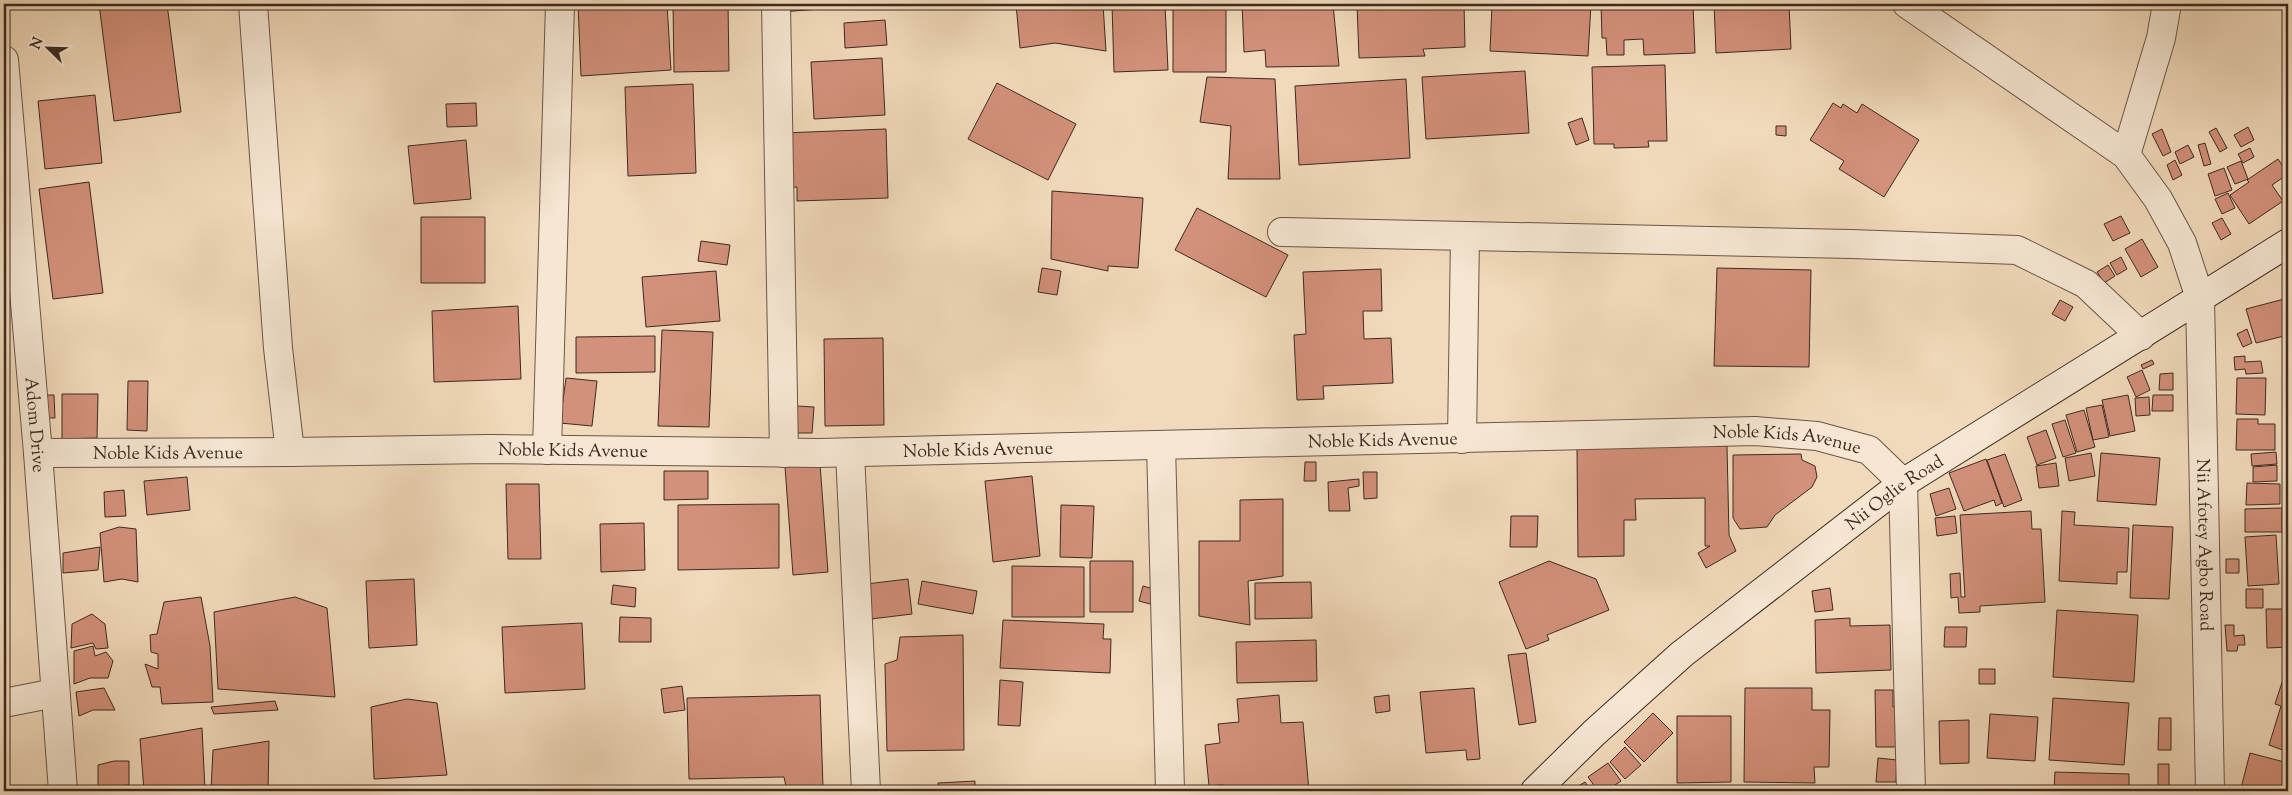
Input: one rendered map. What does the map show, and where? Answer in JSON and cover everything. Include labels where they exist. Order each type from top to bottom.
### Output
[{"type":"street","points":[[253,4],[278,348],[290,452]]},
{"type":"street","points":[[547,450],[560,4]]},
{"type":"street","points":[[776,4],[784,453]]},
{"type":"street","name":"Nii Afotey Agbo Road","points":[[1907,4],[2126,155],[2158,200],[2182,243],[2200,298],[2214,790]]},
{"type":"street","points":[[2126,155],[2161,38],[2167,4]]},
{"type":"street","name":"Adom Drive","points":[[4,60],[38,453],[63,791]]},
{"type":"street","points":[[1282,232],[1851,244],[2017,250],[2086,284],[2141,336]]},
{"type":"street","points":[[1462,439],[1465,236]]},
{"type":"street","name":"Nii Oglie Road","points":[[1535,791],[1594,733],[1682,654],[1903,483],[2141,336],[2288,242]]},
{"type":"street","name":"Noble Kids Avenue","points":[[38,453],[547,450],[850,453],[1755,431],[1817,436],[1869,450],[1903,483]]},
{"type":"street","points":[[1161,446],[1170,791]]},
{"type":"street","points":[[850,453],[866,791]]},
{"type":"street","points":[[1903,483],[1911,791]]},
{"type":"street","points":[[4,704],[55,693]]},
{"type":"building","points":[[99,4],[167,4],[181,112],[114,121]]},
{"type":"building","points":[[578,4],[667,4],[671,70],[581,76]]},
{"type":"building","points":[[673,4],[728,4],[729,71],[674,72]]},
{"type":"building","points":[[781,4],[884,4],[781,12]]},
{"type":"building","points":[[1016,4],[1103,4],[1106,51],[1055,43],[1020,48]]},
{"type":"building","points":[[1112,4],[1165,4],[1168,70],[1114,72]]},
{"type":"building","points":[[1173,4],[1226,4],[1226,72],[1173,72]]},
{"type":"building","points":[[1242,4],[1333,4],[1339,66],[1266,67],[1265,50],[1244,52]]},
{"type":"building","points":[[1357,4],[1464,4],[1465,47],[1423,49],[1425,56],[1359,58]]},
{"type":"building","points":[[1492,4],[1591,4],[1588,56],[1490,51]]},
{"type":"building","points":[[1601,4],[1693,4],[1695,53],[1644,55],[1643,39],[1624,40],[1624,55],[1607,55],[1606,38],[1602,38]]},
{"type":"building","points":[[1714,4],[1789,4],[1791,49],[1716,53]]},
{"type":"building","points":[[885,20],[887,45],[845,48],[844,23]]},
{"type":"building","points":[[882,58],[885,115],[814,119],[811,62]]},
{"type":"building","points":[[1665,65],[1667,141],[1648,141],[1649,147],[1614,148],[1614,144],[1594,144],[1592,67]]},
{"type":"building","points":[[1525,71],[1529,133],[1426,139],[1422,77]]},
{"type":"building","points":[[1207,77],[1275,79],[1280,179],[1228,179],[1231,126],[1200,122]]},
{"type":"building","points":[[1406,79],[1410,158],[1299,165],[1295,86]]},
{"type":"building","points":[[997,83],[1076,124],[1048,180],[968,139]]},
{"type":"building","points":[[693,84],[696,173],[628,176],[625,87]]},
{"type":"building","points":[[95,95],[102,163],[45,169],[38,101]]},
{"type":"building","points":[[476,103],[477,126],[447,127],[446,104]]},
{"type":"building","points":[[1833,103],[1841,108],[1843,104],[1857,113],[1862,104],[1919,140],[1884,197],[1839,169],[1844,161],[1810,140]]},
{"type":"building","points":[[1582,118],[1589,140],[1576,145],[1568,123]]},
{"type":"building","points":[[1776,126],[1786,126],[1786,136],[1776,135]]},
{"type":"building","points":[[2248,127],[2254,140],[2241,147],[2234,135]]},
{"type":"building","points":[[2216,128],[2227,148],[2220,152],[2209,132]]},
{"type":"building","points":[[886,129],[888,198],[797,201],[797,187],[784,188],[782,133]]},
{"type":"building","points":[[2162,129],[2171,152],[2163,156],[2152,134]]},
{"type":"building","points":[[466,140],[471,199],[414,204],[408,146]]},
{"type":"building","points":[[2205,143],[2211,164],[2204,166],[2198,145]]},
{"type":"building","points":[[2188,145],[2194,157],[2180,164],[2175,152]]},
{"type":"building","points":[[2250,148],[2254,157],[2243,163],[2238,154]]},
{"type":"building","points":[[2278,159],[2288,174],[2272,185],[2283,201],[2249,224],[2230,195],[2249,182],[2247,180]]},
{"type":"building","points":[[2175,160],[2182,175],[2173,180],[2167,165]]},
{"type":"building","points":[[2241,161],[2248,179],[2235,184],[2227,167]]},
{"type":"building","points":[[2224,168],[2232,190],[2215,196],[2208,174]]},
{"type":"building","points":[[89,182],[103,293],[53,299],[39,189]]},
{"type":"building","points":[[1052,191],[1143,198],[1138,268],[1108,266],[1108,271],[1051,259]]},
{"type":"building","points":[[2228,193],[2235,208],[2222,214],[2215,199]]},
{"type":"building","points":[[1197,208],[1288,255],[1266,297],[1175,250]]},
{"type":"building","points":[[2121,216],[2130,233],[2113,241],[2104,224]]},
{"type":"building","points":[[421,217],[485,217],[485,283],[421,283]]},
{"type":"building","points":[[2222,218],[2231,234],[2221,240],[2212,223]]},
{"type":"building","points":[[2142,239],[2158,267],[2141,277],[2125,249]]},
{"type":"building","points":[[701,241],[730,245],[727,265],[698,261]]},
{"type":"building","points":[[2121,257],[2127,269],[2117,275],[2110,263]]},
{"type":"building","points":[[2108,265],[2115,276],[2104,283],[2097,272]]},
{"type":"building","points":[[1042,268],[1061,271],[1057,295],[1038,292]]},
{"type":"building","points":[[1717,268],[1811,270],[1809,367],[1714,366]]},
{"type":"building","points":[[1381,269],[1382,311],[1363,311],[1364,339],[1391,338],[1393,383],[1323,386],[1324,399],[1297,400],[1294,335],[1306,334],[1303,272]]},
{"type":"building","points":[[716,271],[720,321],[646,327],[642,277]]},
{"type":"building","points":[[2288,298],[2288,335],[2256,343],[2246,309]]},
{"type":"building","points":[[2060,300],[2073,307],[2065,321],[2052,314]]},
{"type":"building","points":[[518,306],[521,379],[434,382],[432,311]]},
{"type":"building","points":[[2247,329],[2252,343],[2243,347],[2237,334]]},
{"type":"building","points":[[662,330],[713,332],[709,427],[658,426]]},
{"type":"building","points":[[655,336],[655,372],[576,373],[576,337]]},
{"type":"building","points":[[883,338],[884,425],[825,426],[824,339]]},
{"type":"building","points":[[2245,356],[2245,362],[2261,361],[2263,373],[2246,374],[2245,369],[2235,370],[2234,357]]},
{"type":"building","points":[[2152,360],[2154,364],[2143,369],[2141,365]]},
{"type":"building","points":[[2142,370],[2150,390],[2136,397],[2127,377]]},
{"type":"building","points":[[2173,373],[2173,390],[2159,390],[2160,374]]},
{"type":"building","points":[[566,378],[597,381],[592,426],[560,423]]},
{"type":"building","points":[[2237,378],[2266,378],[2265,415],[2236,414]]},
{"type":"building","points":[[128,381],[148,381],[147,431],[127,430]]},
{"type":"building","points":[[62,394],[98,394],[97,438],[62,439]]},
{"type":"building","points":[[43,395],[54,395],[55,418],[44,418]]},
{"type":"building","points":[[2128,395],[2135,431],[2110,436],[2102,400]]},
{"type":"building","points":[[2153,395],[2173,395],[2173,411],[2152,411]]},
{"type":"building","points":[[2149,397],[2150,415],[2136,416],[2135,398]]},
{"type":"building","points":[[2102,405],[2109,437],[2093,440],[2086,408]]},
{"type":"building","points":[[797,406],[814,407],[812,433],[795,433]]},
{"type":"building","points":[[2084,410],[2095,447],[2077,452],[2066,415]]},
{"type":"building","points":[[2237,419],[2258,419],[2258,424],[2275,424],[2275,450],[2236,450]]},
{"type":"building","points":[[2065,420],[2076,453],[2063,457],[2052,424]]},
{"type":"building","points":[[2046,430],[2056,458],[2037,465],[2027,437]]},
{"type":"building","points":[[1727,446],[1729,535],[1736,551],[1706,568],[1698,553],[1710,546],[1705,546],[1705,498],[1635,499],[1636,520],[1624,520],[1624,556],[1578,557],[1577,448]]},
{"type":"building","points":[[2276,452],[2277,464],[2252,466],[2251,454]]},
{"type":"building","points":[[2091,453],[2095,476],[2069,481],[2065,458]]},
{"type":"building","points":[[2101,453],[2160,458],[2156,505],[2097,501]]},
{"type":"building","points":[[1801,454],[1802,460],[1815,466],[1817,477],[1812,487],[1775,515],[1767,527],[1740,529],[1733,518],[1733,455]]},
{"type":"building","points":[[2005,454],[2022,500],[2004,507],[1987,460]]},
{"type":"building","points":[[1986,459],[2002,503],[1996,506],[1994,500],[1964,511],[1949,473]]},
{"type":"building","points":[[1305,462],[1316,462],[1316,481],[1304,481]]},
{"type":"building","points":[[2056,463],[2059,486],[2039,488],[2036,466]]},
{"type":"building","points":[[820,464],[828,572],[793,575],[785,467]]},
{"type":"building","points":[[2277,465],[2277,481],[2253,482],[2253,467]]},
{"type":"building","points":[[664,471],[708,471],[708,499],[664,500]]},
{"type":"building","points":[[1363,472],[1377,472],[1377,498],[1364,499]]},
{"type":"building","points":[[1032,476],[1040,556],[993,562],[985,481]]},
{"type":"building","points":[[187,477],[190,510],[147,515],[144,481]]},
{"type":"building","points":[[1359,479],[1359,486],[1348,488],[1350,511],[1329,511],[1328,482]]},
{"type":"building","points":[[2247,483],[2280,484],[2280,504],[2246,505]]},
{"type":"building","points":[[506,484],[539,484],[541,559],[508,559]]},
{"type":"building","points":[[1949,488],[1956,509],[1936,516],[1930,494]]},
{"type":"building","points":[[124,490],[126,516],[105,517],[104,492]]},
{"type":"building","points":[[1283,499],[1283,576],[1248,581],[1250,625],[1199,616],[1199,541],[1240,541],[1240,500]]},
{"type":"building","points":[[779,504],[779,568],[678,570],[678,505]]},
{"type":"building","points":[[1061,505],[1094,506],[1092,558],[1060,557]]},
{"type":"building","points":[[2282,508],[2282,532],[2245,532],[2245,509]]},
{"type":"building","points":[[2031,511],[2032,529],[2041,529],[2045,602],[1980,606],[1980,612],[1959,613],[1958,597],[1951,598],[1950,574],[1960,573],[1961,597],[1965,597],[1960,515]]},
{"type":"building","points":[[2062,511],[2075,512],[2074,525],[2129,528],[2127,572],[2117,572],[2117,584],[2059,581]]},
{"type":"building","points":[[1511,516],[1538,516],[1537,547],[1510,547]]},
{"type":"building","points":[[1955,516],[1957,533],[1937,536],[1935,518]]},
{"type":"building","points":[[644,523],[645,570],[601,572],[600,524]]},
{"type":"building","points":[[2133,525],[2173,527],[2169,599],[2130,598]]},
{"type":"building","points":[[119,527],[136,529],[138,582],[122,579],[104,582],[100,533]]},
{"type":"building","points":[[2276,535],[2279,584],[2248,586],[2245,537]]},
{"type":"building","points":[[100,547],[98,570],[63,573],[63,553]]},
{"type":"building","points":[[2226,559],[2239,559],[2239,573],[2226,573]]},
{"type":"building","points":[[1090,561],[1133,561],[1133,612],[1090,612]]},
{"type":"building","points":[[1549,561],[1596,579],[1609,610],[1547,635],[1549,640],[1526,649],[1499,582]]},
{"type":"building","points":[[1012,566],[1084,567],[1084,617],[1012,617]]},
{"type":"building","points":[[414,579],[417,645],[369,648],[366,581]]},
{"type":"building","points":[[908,579],[912,614],[871,619],[866,584]]},
{"type":"building","points":[[922,581],[977,591],[973,614],[918,604]]},
{"type":"building","points":[[1311,582],[1312,618],[1255,619],[1255,583]]},
{"type":"building","points":[[613,585],[636,588],[635,607],[611,604]]},
{"type":"building","points":[[1143,586],[1154,589],[1150,604],[1139,601]]},
{"type":"building","points":[[1830,588],[1833,610],[1815,612],[1812,591]]},
{"type":"building","points":[[2246,589],[2263,589],[2263,608],[2246,608]]},
{"type":"building","points":[[201,597],[210,646],[213,702],[162,704],[160,687],[152,687],[145,664],[158,669],[158,654],[151,652],[150,635],[157,634],[164,602]]},
{"type":"building","points":[[295,597],[327,608],[335,697],[218,689],[214,612]]},
{"type":"building","points":[[2266,609],[2288,609],[2288,647],[2267,648]]},
{"type":"building","points":[[2057,610],[2138,615],[2134,682],[2053,677]]},
{"type":"building","points":[[92,614],[105,624],[108,648],[96,649],[93,643],[71,648],[72,624]]},
{"type":"building","points":[[620,617],[651,618],[651,642],[619,642]]},
{"type":"building","points":[[1850,618],[1850,626],[1890,625],[1891,670],[1816,673],[1815,620]]},
{"type":"building","points":[[1003,620],[1104,624],[1103,639],[1111,639],[1110,673],[1000,668]]},
{"type":"building","points":[[582,623],[585,689],[505,693],[502,627]]},
{"type":"building","points":[[2225,625],[2234,625],[2234,636],[2244,635],[2245,645],[2238,645],[2237,651],[2227,651]]},
{"type":"building","points":[[1945,627],[1967,627],[1966,647],[1944,647]]},
{"type":"building","points":[[963,635],[964,750],[887,751],[885,664],[897,660],[900,637]]},
{"type":"building","points":[[1316,640],[1317,681],[1237,683],[1236,642]]},
{"type":"building","points":[[93,646],[95,656],[106,652],[113,661],[108,678],[90,678],[74,684],[74,651]]},
{"type":"building","points":[[1526,653],[1536,722],[1519,725],[1508,655]]},
{"type":"building","points":[[1979,669],[1995,669],[1995,684],[1979,684]]},
{"type":"building","points":[[2285,673],[2288,674],[2288,752],[2269,745],[2281,706],[2275,704]]},
{"type":"building","points":[[1000,680],[1023,682],[1020,726],[998,725]]},
{"type":"building","points":[[682,686],[685,710],[664,713],[661,689]]},
{"type":"building","points":[[104,688],[115,710],[93,710],[79,716],[76,692]]},
{"type":"building","points":[[1474,688],[1480,759],[1467,760],[1466,750],[1426,753],[1420,692]]},
{"type":"building","points":[[1745,688],[1812,688],[1812,710],[1830,710],[1829,767],[1814,767],[1815,783],[1744,782]]},
{"type":"building","points":[[1875,690],[1893,690],[1893,707],[1899,707],[1899,747],[1876,747]]},
{"type":"building","points":[[820,695],[823,788],[787,791],[784,777],[689,779],[687,698]]},
{"type":"building","points":[[1279,695],[1281,723],[1303,722],[1309,791],[1224,791],[1223,785],[1209,786],[1205,745],[1220,743],[1218,724],[1239,722],[1237,699]]},
{"type":"building","points":[[1389,695],[1390,711],[1376,713],[1374,697]]},
{"type":"building","points":[[2053,698],[2129,703],[2124,765],[2049,760]]},
{"type":"building","points":[[407,699],[437,703],[447,775],[374,779],[371,707]]},
{"type":"building","points":[[275,701],[278,710],[214,714],[211,707]]},
{"type":"building","points":[[1653,713],[1673,733],[1644,762],[1624,742]]},
{"type":"building","points":[[1990,714],[2038,717],[2035,761],[1987,758]]},
{"type":"building","points":[[1677,716],[1731,716],[1731,782],[1677,783]]},
{"type":"building","points":[[2159,718],[2171,718],[2171,750],[2158,750]]},
{"type":"building","points":[[1969,720],[1969,763],[1940,764],[1939,721]]},
{"type":"building","points":[[202,728],[205,791],[144,791],[140,739]]},
{"type":"building","points":[[269,741],[268,791],[211,791],[213,750]]},
{"type":"building","points":[[1625,747],[1641,765],[1625,779],[1610,762]]},
{"type":"building","points":[[2250,753],[2288,763],[2288,791],[2254,791],[2241,788]]},
{"type":"building","points":[[1878,758],[1897,760],[1896,782],[1876,782]]},
{"type":"building","points":[[114,761],[129,761],[129,785],[98,787],[98,765]]},
{"type":"building","points":[[1608,763],[1621,781],[1606,791],[1598,791],[1588,777]]},
{"type":"building","points":[[2158,764],[2169,764],[2169,788],[2158,788]]},
{"type":"building","points":[[2055,772],[2129,774],[2129,791],[2054,791]]},
{"type":"building","points":[[975,781],[975,791],[939,791],[938,783]]},
{"type":"building","points":[[1585,782],[1591,791],[1570,791]]},
{"type":"building","points":[[1453,785],[1454,791],[1435,791]]}]
